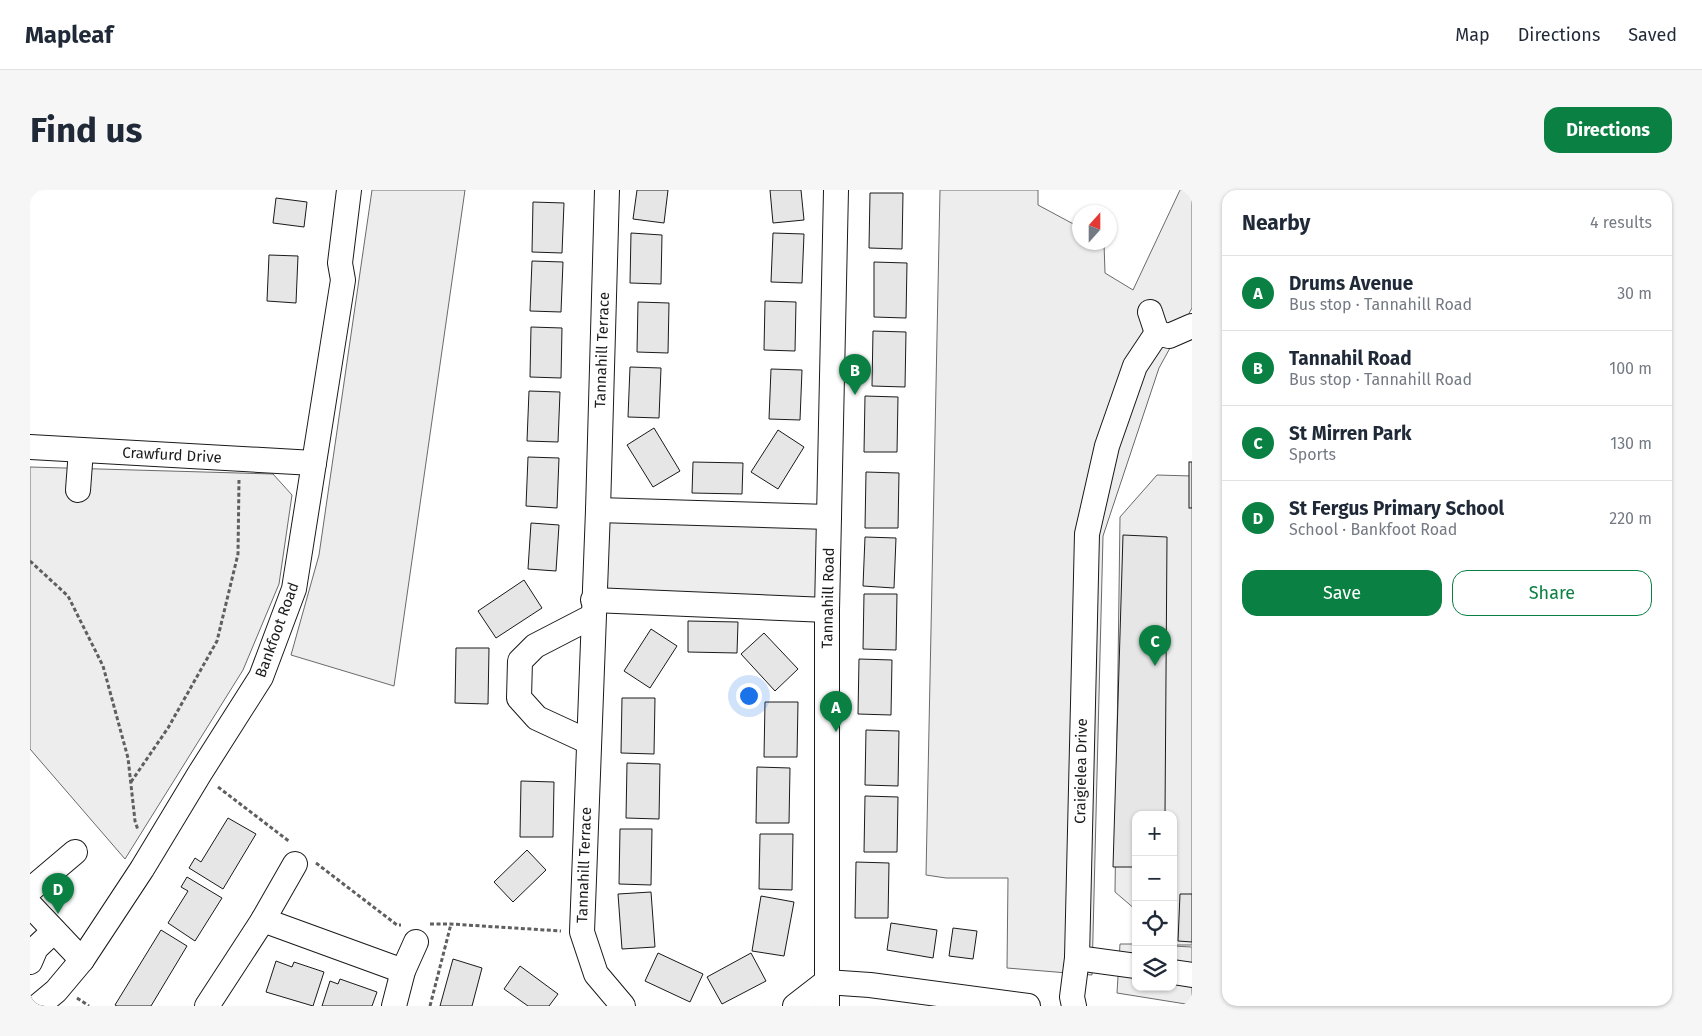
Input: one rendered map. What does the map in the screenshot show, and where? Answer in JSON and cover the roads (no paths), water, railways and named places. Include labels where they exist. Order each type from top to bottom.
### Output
[{"type":"street","name":"Bankfoot Road","points":[[38,1006],[56,991],[82,960],[148,860],[261,677],[294,589],[343,280],[340,263],[349,190]]},
{"type":"street","name":"Tannahill Terrace","points":[[607,190],[598,510],[582,932],[596,974],[623,1006]]},
{"type":"street","name":"Tannahill Road","points":[[827,1006],[827,610],[836,190]]},
{"type":"street","name":"Craigielea Drive","points":[[1074,1006],[1072,997],[1077,958],[1087,534],[1107,446],[1135,366],[1153,322],[1169,336],[1192,326]]},
{"type":"street","name":"Crawfurd Drive","points":[[30,447],[314,463]]},
{"type":"street","points":[[78,490],[81,450]]},
{"type":"street","points":[[598,510],[829,517]]},
{"type":"street","points":[[589,742],[537,718],[519,698],[519,689],[520,661],[535,646],[593,608],[827,610]]},
{"type":"street","points":[[30,890],[76,852]]},
{"type":"street","points":[[207,1006],[301,857]]},
{"type":"street","points":[[30,905],[82,960]]},
{"type":"street","points":[[263,920],[403,971]]},
{"type":"street","points":[[30,962],[36,948],[54,931]]},
{"type":"street","points":[[394,1006],[415,931]]},
{"type":"street","points":[[1077,958],[1132,965]]},
{"type":"street","points":[[1177,973],[1192,975]]},
{"type":"street","points":[[795,1006],[826,982],[870,985],[1028,1006]]},
{"type":"place","name":"Tannahil Road","points":[[855,395]]},
{"type":"place","name":"St Mirren Park","points":[[1155,666]]},
{"type":"place","name":"Drums Avenue","points":[[836,732]]},
{"type":"place","name":"St Fergus Primary School","points":[[58,914]]}]
